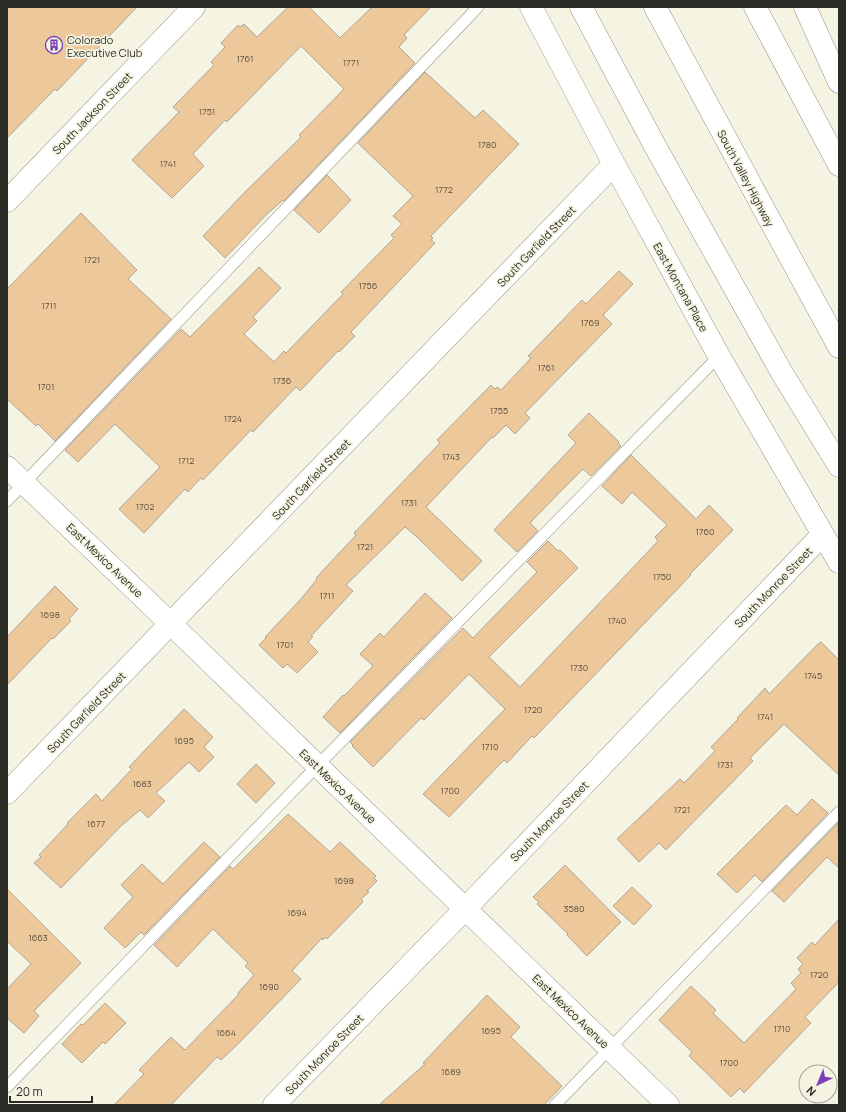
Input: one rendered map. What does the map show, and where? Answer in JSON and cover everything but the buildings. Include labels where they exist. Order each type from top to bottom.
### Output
[{"type":"main road","name":"South Jackson Street","points":[[7,201],[194,7]]},
{"type":"main road","name":"East Montana Place","points":[[531,7],[614,164],[719,356],[822,536],[839,562]]},
{"type":"main road","points":[[581,7],[655,146],[770,353],[839,466]]},
{"type":"main road","name":"South Valley Highway","points":[[655,7],[839,347]]},
{"type":"main road","points":[[754,7],[839,165]]},
{"type":"main road","points":[[805,7],[839,82]]},
{"type":"main road","name":"South Garfield Street","points":[[7,793],[172,624],[614,164]]},
{"type":"main road","name":"East Mexico Avenue","points":[[7,467],[172,624],[668,1105]]},
{"type":"main road","name":"South Monroe Street","points":[[274,1105],[465,909],[822,536]]},
{"type":"lane","points":[[7,501],[478,7]]},
{"type":"lane","points":[[7,1087],[317,766],[719,356]]},
{"type":"lane","points":[[554,1105],[839,812]]},
{"type":"place","name":"Colorado Executive Club","points":[[54,45]]}]
